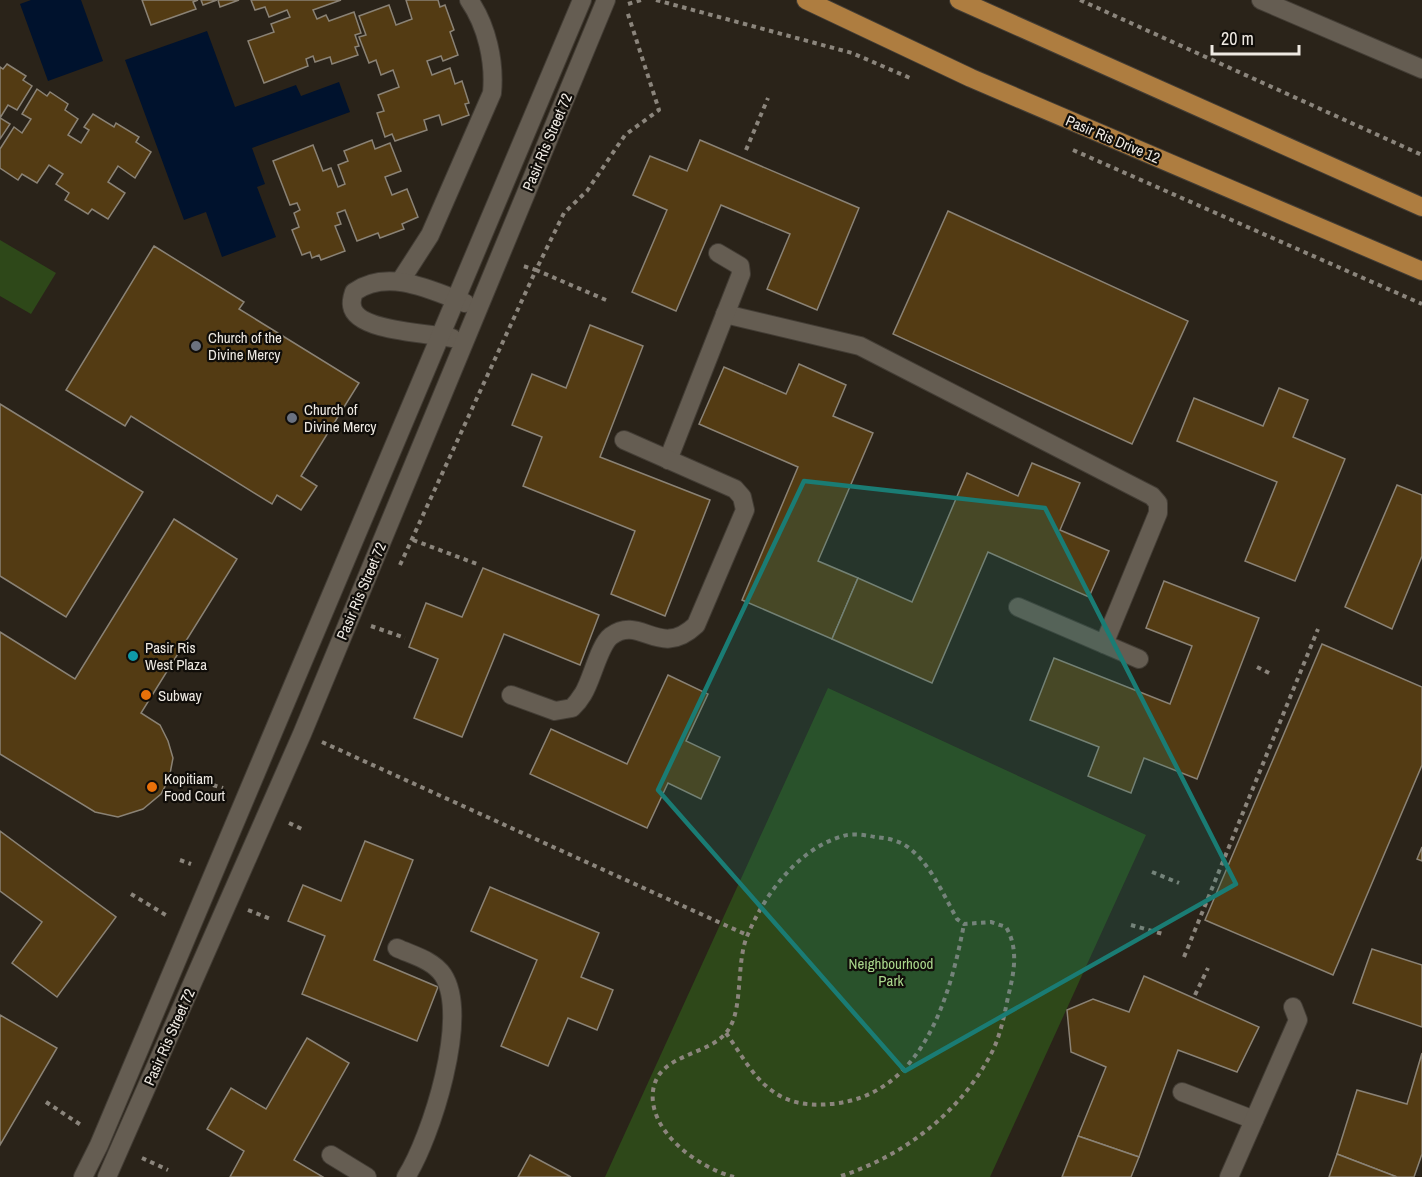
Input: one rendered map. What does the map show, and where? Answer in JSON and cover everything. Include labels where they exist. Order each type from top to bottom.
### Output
[{"type":"main road","name":"Pasir Ris Drive 12","points":[[806,0],[971,78],[1422,271]]},
{"type":"main road","points":[[959,0],[1422,207]]},
{"type":"street","points":[[401,280],[430,235],[492,93],[494,72],[490,51],[469,0]]},
{"type":"street","name":"Pasir Ris Street 72","points":[[83,1177],[117,1103],[582,0]]},
{"type":"street","name":"Pasir Ris Street 72","points":[[106,1177],[302,734],[606,0]]},
{"type":"street","points":[[1262,0],[1422,69]]},
{"type":"street","points":[[668,460],[741,274],[740,266],[717,253]]},
{"type":"street","points":[[465,341],[372,324],[357,315],[351,305],[354,291],[364,284],[401,280],[478,308]]},
{"type":"street","points":[[725,314],[860,346],[1152,496],[1158,503],[1158,513],[1104,644]]},
{"type":"street","points":[[511,695],[555,711],[572,708],[583,694],[609,638],[621,630],[634,629],[657,638],[672,640],[685,635],[696,625],[745,510],[742,497],[735,489],[624,440]]},
{"type":"street","points":[[1018,608],[1139,659]]},
{"type":"street","points":[[396,948],[435,965],[450,990],[451,1008],[443,1091],[406,1177]]},
{"type":"street","points":[[1229,1177],[1298,1020],[1293,1007]]},
{"type":"street","points":[[1182,1092],[1254,1120]]},
{"type":"street","points":[[331,1155],[367,1177]]},
{"type":"path","points":[[606,300],[536,270],[564,213],[587,191],[625,135],[659,110],[625,5],[641,0]]},
{"type":"path","points":[[656,0],[852,53],[918,82]]},
{"type":"path","points":[[1080,0],[1422,155]]},
{"type":"path","points":[[746,150],[768,98]]},
{"type":"path","points":[[1071,149],[1422,304]]},
{"type":"path","points":[[414,540],[477,564]]},
{"type":"path","points":[[376,627],[405,638]]},
{"type":"path","points":[[1184,957],[1318,629]]},
{"type":"path","points":[[1257,668],[1273,675]]},
{"type":"path","points":[[318,740],[747,935]]},
{"type":"path","points":[[213,784],[221,788]]},
{"type":"path","points":[[285,821],[304,830]]},
{"type":"path","points":[[734,1177],[702,1164],[678,1144],[659,1122],[654,1107],[653,1090],[662,1071],[675,1060],[717,1041],[732,1025],[747,935],[772,891],[797,863],[822,844],[844,835],[888,838],[907,846],[920,858],[957,919],[964,924],[999,924],[1006,927],[1013,939],[1015,953],[1000,1031],[992,1053],[975,1079],[938,1120],[906,1147],[872,1166],[838,1177]]},
{"type":"path","points":[[180,860],[189,864]]},
{"type":"path","points":[[1152,872],[1179,883]]},
{"type":"path","points":[[131,894],[169,917]]},
{"type":"path","points":[[247,909],[273,920]]},
{"type":"path","points":[[726,1033],[756,1076],[771,1091],[787,1099],[810,1106],[845,1103],[880,1088],[903,1069],[927,1040],[946,1002],[964,924]]},
{"type":"path","points":[[1131,925],[1163,934]]},
{"type":"path","points":[[1195,995],[1208,968]]},
{"type":"path","points":[[45,1102],[81,1125]]},
{"type":"path","points":[[141,1157],[168,1170]]},
{"type":"highlighted area","points":[[804,481],[1045,508],[1236,884],[905,1071],[658,790]]},
{"type":"green space","points":[[0,240],[56,273],[31,314],[0,296]]},
{"type":"green space","name":"Neighbourhood Park","points":[[828,688],[1146,835],[990,1177],[605,1177]]},
{"type":"water","points":[[31,0],[81,0],[103,61],[48,81],[20,4]]},
{"type":"water","points":[[207,31],[235,107],[296,85],[301,96],[339,82],[350,112],[252,148],[265,184],[257,187],[276,237],[222,257],[206,212],[184,220],[125,60]]},
{"type":"building","points":[[142,0],[198,0],[193,2],[196,9],[151,25]]},
{"type":"building","points":[[201,0],[217,0],[203,5]]},
{"type":"building","points":[[218,0],[239,0],[220,7]]},
{"type":"building","points":[[251,0],[341,0],[313,10],[317,19],[326,15],[329,21],[354,12],[361,33],[355,35],[359,46],[355,47],[358,55],[332,64],[330,57],[315,62],[313,56],[306,59],[308,66],[264,83],[248,41],[274,32],[271,24],[290,17],[287,10],[269,17],[265,7],[255,10]]},
{"type":"building","points":[[406,0],[438,0],[440,7],[445,5],[454,30],[450,32],[458,55],[443,61],[441,56],[427,61],[432,75],[450,68],[455,84],[462,81],[469,103],[465,104],[469,115],[442,125],[439,115],[424,120],[427,130],[395,141],[392,134],[385,137],[377,113],[384,111],[378,95],[399,87],[393,70],[381,75],[376,60],[369,63],[359,37],[366,35],[359,16],[389,5],[396,25],[412,19]]},
{"type":"building","points":[[7,64],[26,76],[23,80],[32,86],[17,110],[8,105],[0,118],[0,67],[3,69]]},
{"type":"building","points":[[37,89],[47,96],[50,92],[68,104],[65,110],[78,119],[68,135],[81,143],[89,130],[84,127],[93,114],[114,127],[116,123],[139,137],[136,142],[151,152],[135,178],[118,166],[108,182],[125,193],[108,219],[92,209],[88,214],[65,200],[69,193],[56,184],[63,174],[49,165],[37,183],[22,174],[18,180],[0,168],[0,149],[14,127],[22,133],[31,119],[22,114]]},
{"type":"building","points":[[0,118],[10,124],[0,139]]},
{"type":"building","points":[[372,140],[375,149],[390,143],[401,171],[385,177],[392,195],[407,189],[418,217],[402,224],[404,229],[380,238],[378,233],[357,241],[345,210],[337,213],[341,224],[335,226],[345,251],[321,260],[319,255],[312,258],[310,252],[302,255],[292,230],[299,227],[294,213],[300,210],[297,203],[290,205],[273,161],[313,145],[323,171],[331,168],[338,187],[345,184],[338,165],[348,161],[344,151]]},
{"type":"building","points":[[700,140],[859,208],[817,310],[767,289],[790,234],[721,205],[676,311],[632,292],[667,210],[633,195],[650,156],[687,171]]},
{"type":"building","points":[[948,211],[1188,321],[1132,444],[893,334]]},
{"type":"building","name":"Church of the Divine Mercy","points":[[154,246],[244,302],[239,309],[359,383],[301,476],[317,486],[301,510],[277,495],[272,504],[131,416],[125,426],[66,390]]},
{"type":"building","points":[[590,325],[643,346],[600,457],[710,500],[665,616],[611,594],[635,531],[523,486],[542,437],[512,425],[532,374],[566,388]]},
{"type":"building","points":[[799,364],[846,385],[833,416],[873,433],[818,561],[858,578],[832,639],[742,600],[798,467],[699,424],[724,367],[786,394]]},
{"type":"building","points":[[1279,388],[1308,400],[1293,437],[1345,459],[1295,581],[1245,561],[1277,482],[1177,441],[1194,398],[1263,426]]},
{"type":"building","points":[[0,404],[143,492],[66,617],[0,576]]},
{"type":"building","points":[[1032,463],[1080,483],[1060,530],[1109,551],[1089,597],[988,552],[932,683],[832,639],[858,578],[912,602],[967,473],[1018,496]]},
{"type":"building","points":[[1397,485],[1422,495],[1422,556],[1392,629],[1345,607]]},
{"type":"building","name":"Pasir Ris West Plaza","points":[[174,519],[237,559],[141,713],[160,725],[173,758],[169,779],[161,794],[143,809],[118,817],[95,812],[0,754],[0,632],[75,679]]},
{"type":"building","points":[[483,568],[599,615],[580,665],[504,634],[462,737],[414,718],[438,659],[409,647],[426,603],[462,617]]},
{"type":"building","points":[[1164,581],[1259,618],[1197,779],[1144,758],[1131,793],[1088,776],[1099,747],[1030,720],[1054,658],[1170,704],[1192,646],[1146,628]]},
{"type":"building","points":[[1322,644],[1422,687],[1422,765],[1333,975],[1205,920]]},
{"type":"building","points":[[668,675],[708,694],[686,741],[720,757],[701,799],[668,783],[647,828],[530,774],[551,729],[627,764]]},
{"type":"building","points":[[0,831],[116,917],[57,997],[12,963],[42,922],[0,891]]},
{"type":"building","points":[[365,841],[413,860],[374,960],[438,987],[417,1041],[302,994],[325,936],[288,921],[303,885],[341,901]]},
{"type":"building","points":[[1422,847],[1422,861],[1417,859]]},
{"type":"building","points":[[490,887],[599,933],[581,977],[613,990],[597,1030],[568,1018],[548,1066],[501,1046],[537,960],[471,931]]},
{"type":"building","points":[[1372,949],[1422,965],[1422,1027],[1353,1003]]},
{"type":"building","points":[[1144,976],[1259,1027],[1237,1072],[1178,1050],[1139,1157],[1078,1136],[1106,1067],[1071,1052],[1067,1010],[1093,999],[1129,1012]]},
{"type":"building","points":[[0,1015],[57,1048],[0,1145]]},
{"type":"building","points":[[307,1038],[349,1063],[294,1160],[323,1177],[230,1177],[244,1151],[207,1129],[231,1088],[266,1109]]},
{"type":"building","points":[[1422,1053],[1422,1154],[1414,1177],[1397,1177],[1337,1154],[1357,1090],[1407,1104]]},
{"type":"building","points":[[1078,1136],[1139,1157],[1131,1177],[1062,1177]]},
{"type":"building","points":[[1337,1154],[1397,1177],[1329,1177]]},
{"type":"building","points":[[530,1155],[571,1177],[518,1177]]},
{"type":"place","name":"Church of the Divine Mercy","points":[[196,346]]},
{"type":"place","name":"Church of Divine Mercy","points":[[292,418]]},
{"type":"place","name":"Pasir Ris West Plaza","points":[[133,656]]},
{"type":"place","name":"Subway","points":[[146,695]]},
{"type":"place","name":"Kopitiam Food Court","points":[[152,787]]}]
